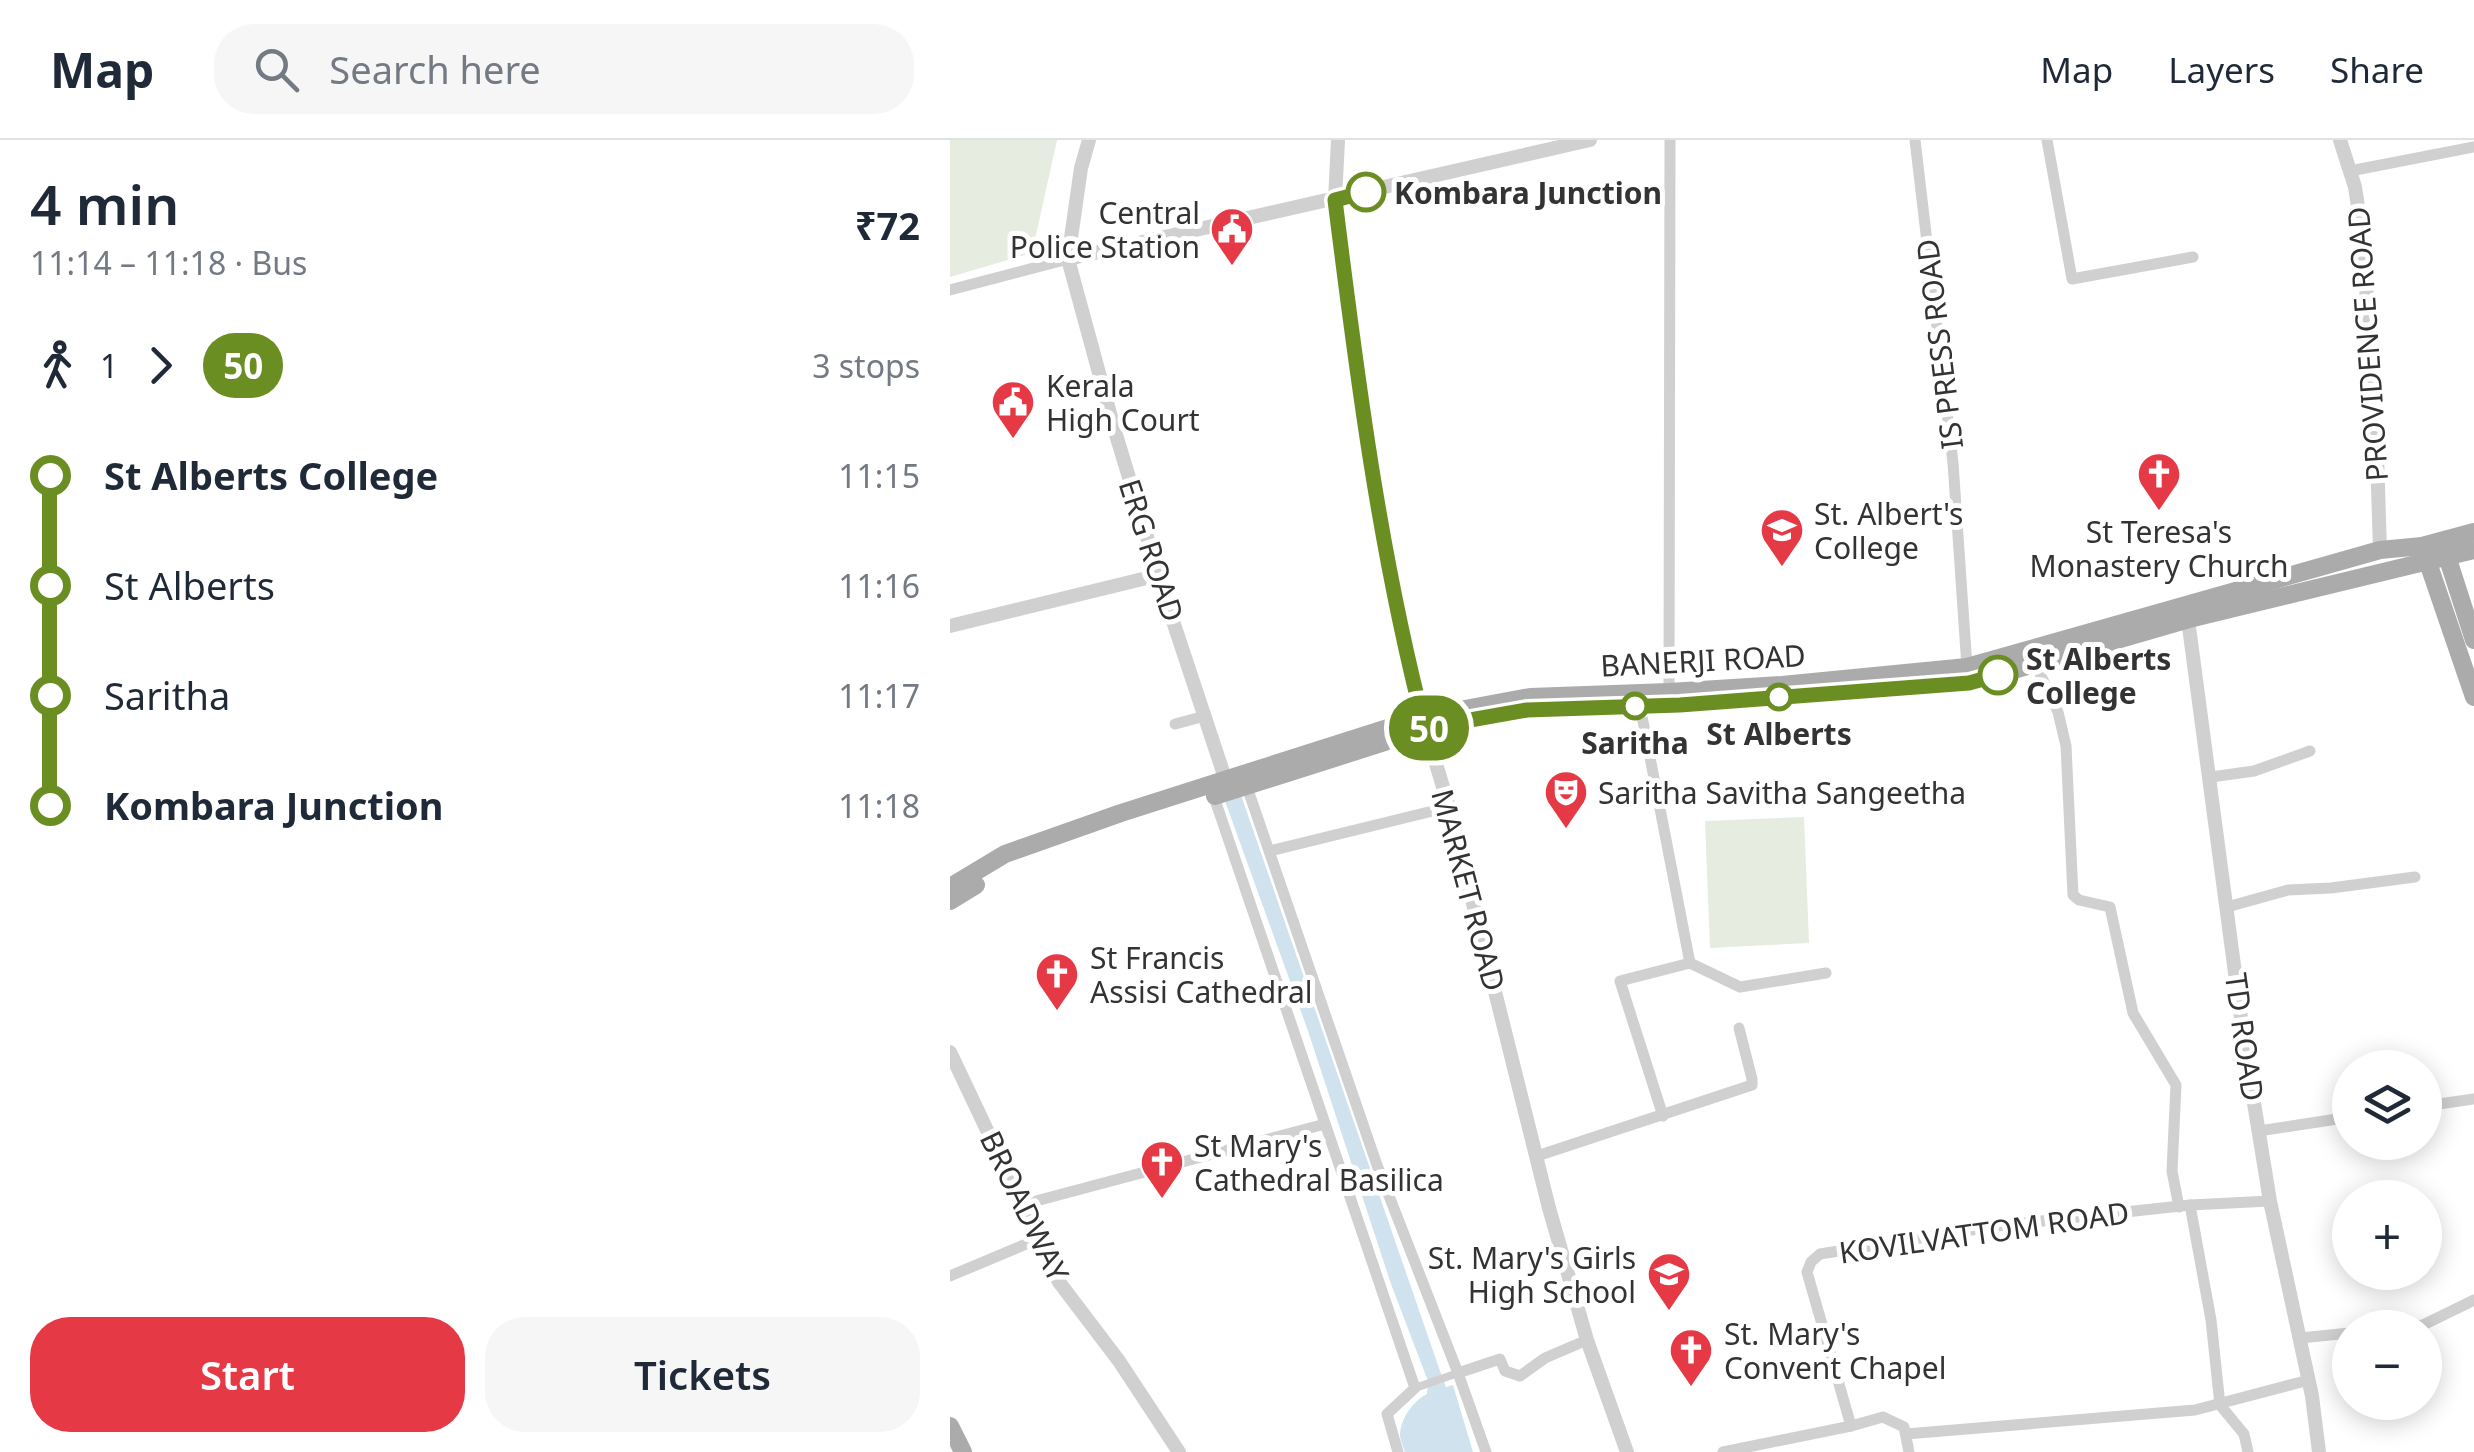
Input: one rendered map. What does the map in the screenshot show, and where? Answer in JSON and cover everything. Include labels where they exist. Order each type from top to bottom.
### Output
[{"type":"main road","name":"BANERJI ROAD","points":[[2445,549],[2474,532]]},
{"type":"main road","name":"BANERJI ROAD","points":[[950,901],[1010,865],[1228,786],[1423,723],[1530,697],[1668,692],[1967,667],[2445,549],[2474,550]]},
{"type":"main road","points":[[2445,549],[2444,581],[2474,696]]},
{"type":"main road","name":"BANERJI ROAD","points":[[1423,723],[1527,710],[1969,683],[2380,550],[2424,554]]},
{"type":"main road","points":[[2424,554],[2444,581],[2474,640]]},
{"type":"main road","name":"BANERJI ROAD","points":[[950,886],[1005,854],[1121,813],[1228,786]]},
{"type":"main road","points":[[950,1426],[963,1452]]},
{"type":"street","points":[[1068,259],[1089,140]]},
{"type":"street","name":"MARKET ROAD","points":[[1338,140],[1335,200],[1356,368],[1388,566],[1423,723],[1449,807],[1549,1208],[1588,1340],[1627,1452]]},
{"type":"street","points":[[950,290],[1068,259],[1590,140]]},
{"type":"street","points":[[1668,692],[1670,140]]},
{"type":"street","name":"IS PRESS ROAD","points":[[1915,140],[1953,463],[1967,667]]},
{"type":"street","points":[[2047,140],[2072,279],[2193,257]]},
{"type":"street","name":"PROVIDENCE ROAD","points":[[2340,140],[2355,187],[2363,240],[2380,550]]},
{"type":"street","points":[[2350,171],[2457,145],[2474,146]]},
{"type":"street","name":"ERG ROAD","points":[[1068,259],[1114,428],[1228,786]]},
{"type":"street","points":[[950,626],[1159,575]]},
{"type":"street","name":"TD ROAD","points":[[2187,613],[2245,1048],[2270,1201],[2309,1380],[2320,1452]]},
{"type":"street","points":[[2036,664],[2058,712],[2066,746],[2073,895],[2110,907],[2133,1012],[2176,1085],[2172,1171],[2185,1206],[2211,1320],[2220,1404],[2244,1434],[2248,1452]]},
{"type":"street","points":[[1640,706],[1690,963]]},
{"type":"street","points":[[1175,724],[1206,716]]},
{"type":"street","points":[[2211,777],[2254,771],[2310,751]]},
{"type":"street","points":[[1228,786],[1270,851],[1378,1165],[1486,1452]]},
{"type":"street","points":[[1228,786],[1325,1124],[1415,1388]]},
{"type":"street","points":[[1270,851],[1449,807]]},
{"type":"street","points":[[2228,907],[2288,890],[2415,877]]},
{"type":"street","points":[[1664,1116],[1620,980],[1690,963],[1740,986],[1826,973]]},
{"type":"street","points":[[1537,1156],[1752,1085],[1739,1028]]},
{"type":"street","name":"BROADWAY","points":[[950,1052],[1059,1282],[1119,1361],[1180,1452]]},
{"type":"street","points":[[2442,1104],[2474,1099]]},
{"type":"street","points":[[2259,1131],[2332,1120]]},
{"type":"street","points":[[1021,1206],[1325,1124]]},
{"type":"street","name":"KOVILVATTOM ROAD","points":[[1851,1426],[1807,1272],[1810,1262],[1820,1254],[1996,1226],[2270,1201]]},
{"type":"street","points":[[950,1276],[1038,1239]]},
{"type":"street","points":[[2442,1316],[2474,1300]]},
{"type":"street","points":[[2300,1338],[2332,1335]]},
{"type":"street","points":[[1398,1452],[1387,1414],[1415,1388],[1500,1359],[1505,1371],[1520,1376],[1545,1358],[1588,1340]]},
{"type":"street","points":[[1906,1434],[2194,1410],[2309,1380]]},
{"type":"street","points":[[1729,1451],[1883,1417],[1904,1427],[1909,1452]]},
{"type":"shaded area","points":[[950,140],[1057,140],[1032,253],[950,277]]},
{"type":"shaded area","points":[[1804,817],[1809,943],[1710,948],[1705,821]]},
{"type":"water","points":[[1241,795],[1440,1371],[1446,1387],[1453,1385],[1473,1452],[1405,1452],[1400,1436],[1402,1423],[1412,1406],[1427,1394],[1428,1381],[1225,801]]},
{"type":"bus line","name":"50","points":[[1366,192],[1335,200],[1356,368],[1388,566],[1425,728],[1527,710],[1680,705],[1969,683],[1998,675]]},
{"type":"place","name":"Kombara Junction","points":[[1366,192]]},
{"type":"place","name":"Central Police Station","points":[[1232,267]]},
{"type":"place","name":"Kerala High Court","points":[[1013,440]]},
{"type":"place","name":"St Teresa's Monastery Church","points":[[2159,512]]},
{"type":"place","name":"St. Albert's College","points":[[1782,568]]},
{"type":"place","name":"St Alberts College","points":[[1998,675]]},
{"type":"place","name":"St Alberts","points":[[1779,697]]},
{"type":"place","name":"Saritha","points":[[1635,706]]},
{"type":"place","name":"Saritha Savitha Sangeetha","points":[[1566,830]]},
{"type":"place","name":"St Francis Assisi Cathedral","points":[[1057,1012]]},
{"type":"place","name":"St Mary's Cathedral Basilica","points":[[1162,1200]]},
{"type":"place","name":"St. Mary's Girls High School","points":[[1669,1312]]},
{"type":"place","name":"St. Mary's Convent Chapel","points":[[1691,1388]]}]
